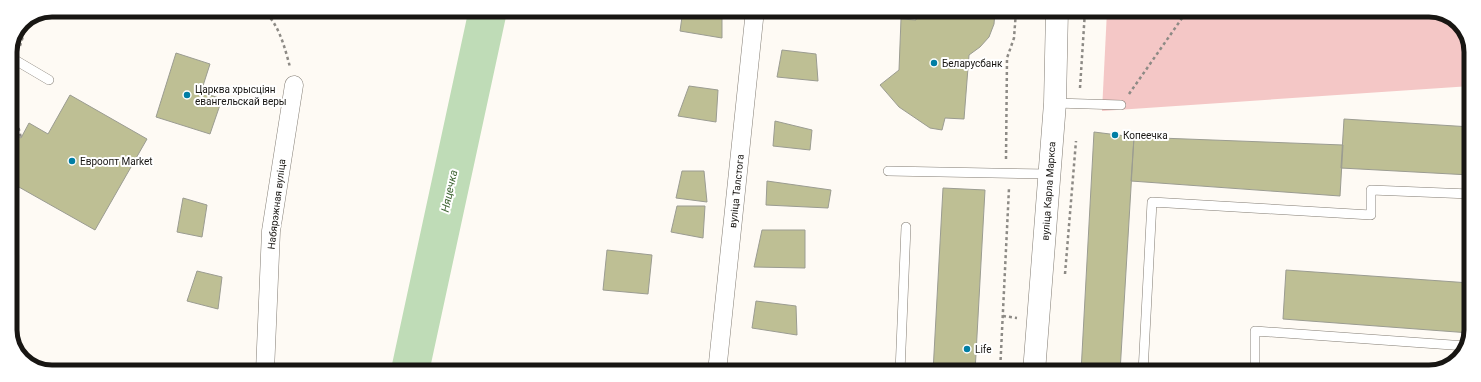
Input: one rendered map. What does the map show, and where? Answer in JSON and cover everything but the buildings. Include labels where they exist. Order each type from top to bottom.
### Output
[{"type":"main road","name":"вуліца Карла Маркса","points":[[1035,365],[1055,103],[1057,17]]},
{"type":"street","name":"вуліца Талстога","points":[[718,365],[754,17]]},
{"type":"street","name":"Набярэжная вуліца","points":[[265,365],[271,230],[294,85]]},
{"type":"lane","points":[[17,62],[49,80]]},
{"type":"lane","points":[[1055,103],[1121,105]]},
{"type":"lane","points":[[888,171],[1049,174]]},
{"type":"lane","points":[[1143,365],[1152,202],[1371,215],[1371,190],[1464,194]]},
{"type":"lane","points":[[900,365],[906,227]]},
{"type":"lane","points":[[1255,365],[1255,331],[1460,346]]},
{"type":"path","points":[[269,17],[281,35],[294,85]]},
{"type":"path","points":[[1000,365],[1009,194],[1006,162],[1007,58],[1014,38],[1016,17]]},
{"type":"path","points":[[1121,105],[1183,17]]},
{"type":"path","points":[[17,122],[21,138]]},
{"type":"shaded area","points":[[1107,17],[1429,17],[1440,19],[1450,24],[1458,32],[1464,50],[1464,86],[1102,111]]},
{"type":"waterway","name":"Няцечка","points":[[411,365],[486,17]]},
{"type":"place","name":"Беларусбанк","points":[[934,63]]},
{"type":"place","name":"Царква хрысціян евангельскай веры","points":[[187,95]]},
{"type":"place","name":"Копеечка","points":[[1115,135]]},
{"type":"place","name":"Евроопт Market","points":[[72,161]]},
{"type":"place","name":"Life","points":[[967,349]]}]
